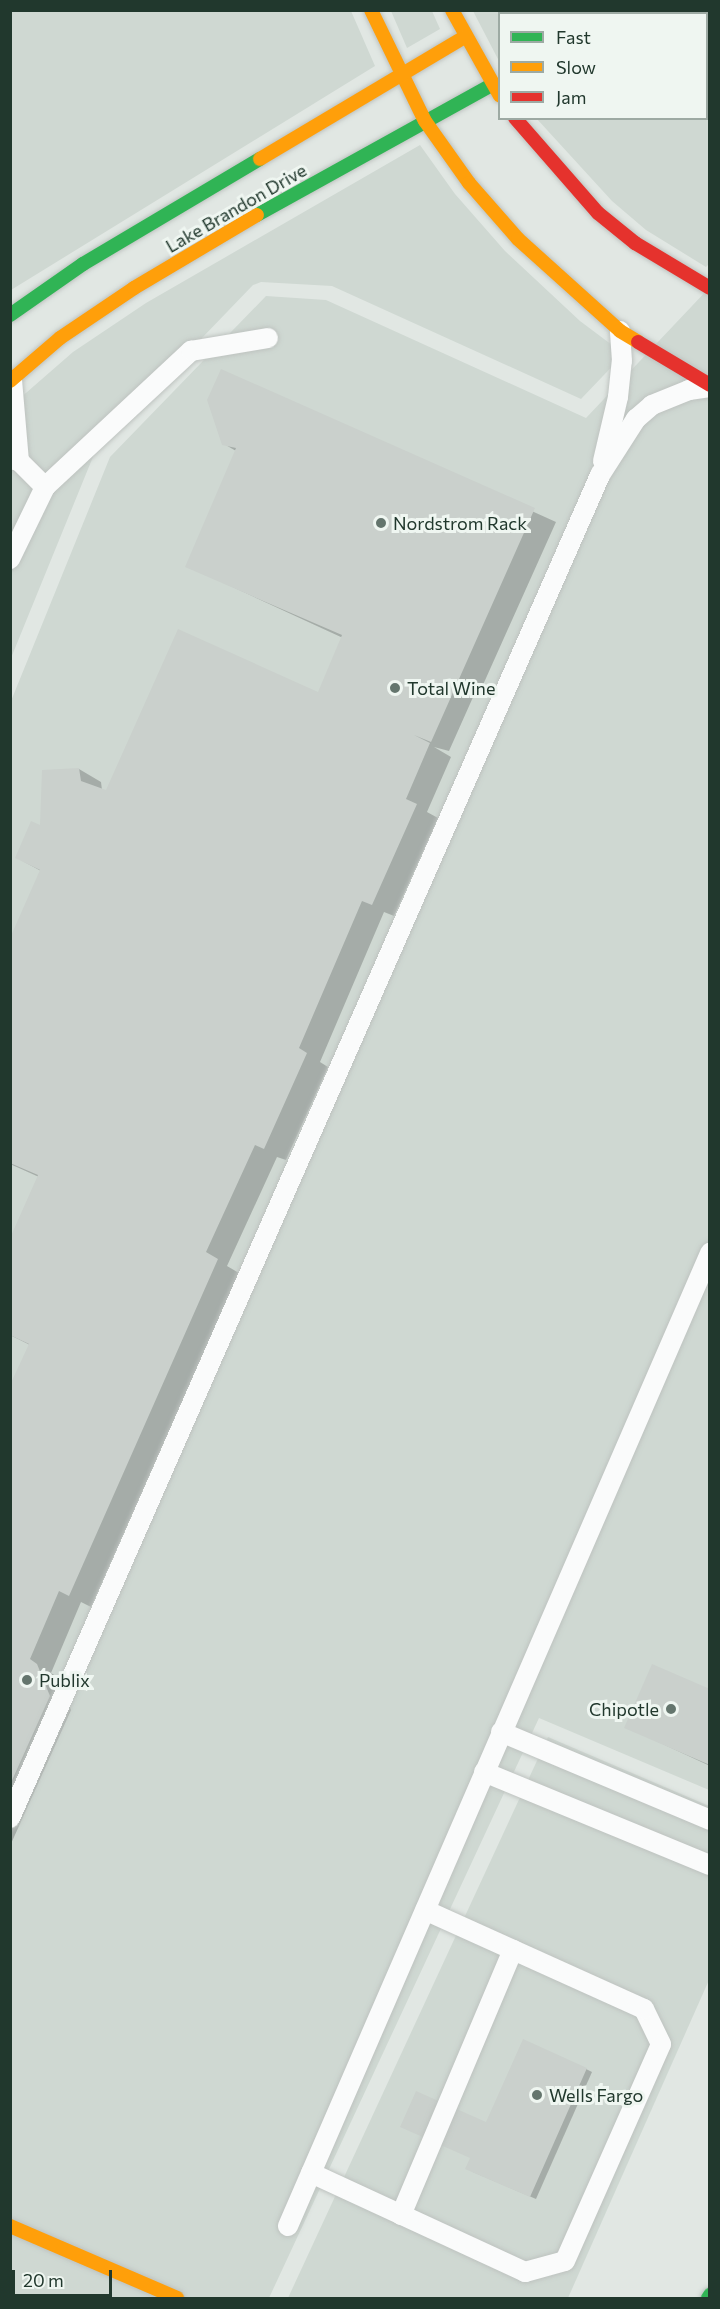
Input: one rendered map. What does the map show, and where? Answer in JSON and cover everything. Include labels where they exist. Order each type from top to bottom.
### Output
[{"type":"street","points":[[371,10],[399,74],[425,121],[469,183],[518,239],[620,331],[710,386]]},
{"type":"street","points":[[453,10],[496,90]]},
{"type":"street","name":"Lake Brandon Drive","points":[[10,315],[83,264],[465,36]]},
{"type":"street","name":"Lake Brandon Drive","points":[[11,380],[60,338],[134,288],[425,121],[496,90]]},
{"type":"street","points":[[517,120],[598,213],[634,243],[710,288]]},
{"type":"street","points":[[10,2226],[177,2298]]},
{"type":"lane","points":[[600,475],[618,397],[622,361],[620,331]]},
{"type":"lane","points":[[10,559],[45,487],[191,351],[268,338]]},
{"type":"lane","points":[[11,380],[15,460],[45,487]]},
{"type":"lane","points":[[10,1818],[600,475],[636,419],[652,405],[689,390],[710,386]]},
{"type":"lane","points":[[288,2226],[710,1253]]},
{"type":"lane","points":[[501,1732],[710,1820]]},
{"type":"lane","points":[[484,1772],[710,1865]]},
{"type":"lane","points":[[311,2173],[525,2272],[565,2260],[660,2044],[644,2009],[425,1910]]},
{"type":"lane","points":[[401,2215],[513,1950]]},
{"type":"shaded area","points":[[11,10],[351,11],[375,66],[11,290]]},
{"type":"shaded area","points":[[391,11],[432,11],[440,29],[407,48]]},
{"type":"shaded area","points":[[473,11],[709,11],[710,263],[706,267],[646,230],[612,201],[538,120],[708,120],[708,12],[498,12],[498,59]]},
{"type":"shaded area","points":[[420,145],[455,194],[505,251],[580,321],[624,354],[581,399],[332,286],[261,282],[253,285],[97,447],[11,658],[11,406],[73,352],[146,303]]},
{"type":"shaded area","points":[[709,288],[709,1790],[539,1718],[269,2298],[11,2298],[11,701],[110,457],[266,296],[326,300],[586,418]]},
{"type":"shaded area","points":[[548,1737],[709,1806],[709,1980],[568,2298],[288,2298]]},
{"type":"building","points":[[221,369],[535,508],[431,742],[414,735],[430,743],[406,799],[417,804],[372,905],[362,901],[299,1048],[307,1053],[264,1149],[255,1145],[206,1252],[218,1259],[69,1596],[59,1591],[30,1659],[37,1664],[50,1696],[10,1785],[10,1385],[29,1344],[10,1335],[10,1238],[38,1175],[10,1163],[10,938],[40,870],[15,858],[31,821],[40,825],[42,770],[79,768],[81,781],[106,790],[178,629],[318,692],[342,635],[185,567],[236,448],[222,445],[207,400]]},
{"type":"building","name":"Chipotle","points":[[652,1664],[710,1689],[710,1765],[624,1728]]},
{"type":"building","name":"Wells Fargo","points":[[523,2039],[587,2068],[530,2197],[465,2169],[470,2158],[400,2127],[416,2091],[486,2122]]},
{"type":"traffic: fast","points":[[257,215],[492,85]]},
{"type":"traffic: fast","points":[[10,315],[83,264],[260,159]]},
{"type":"traffic: slow","points":[[371,10],[425,121],[469,183],[518,239],[620,331],[638,342]]},
{"type":"traffic: slow","points":[[452,10],[498,92]]},
{"type":"traffic: slow","points":[[260,159],[465,37]]},
{"type":"traffic: slow","points":[[10,381],[60,338],[134,288],[257,215]]},
{"type":"traffic: slow","points":[[10,2226],[177,2298]]},
{"type":"traffic: jam","points":[[517,120],[598,213],[635,243],[710,288]]},
{"type":"traffic: jam","points":[[638,342],[710,385]]},
{"type":"place","name":"Nordstrom Rack","points":[[381,523]]},
{"type":"place","name":"Total Wine","points":[[395,688]]},
{"type":"place","name":"Publix","points":[[27,1680]]},
{"type":"place","name":"Chipotle","points":[[671,1709]]},
{"type":"place","name":"Wells Fargo","points":[[537,2095]]}]
